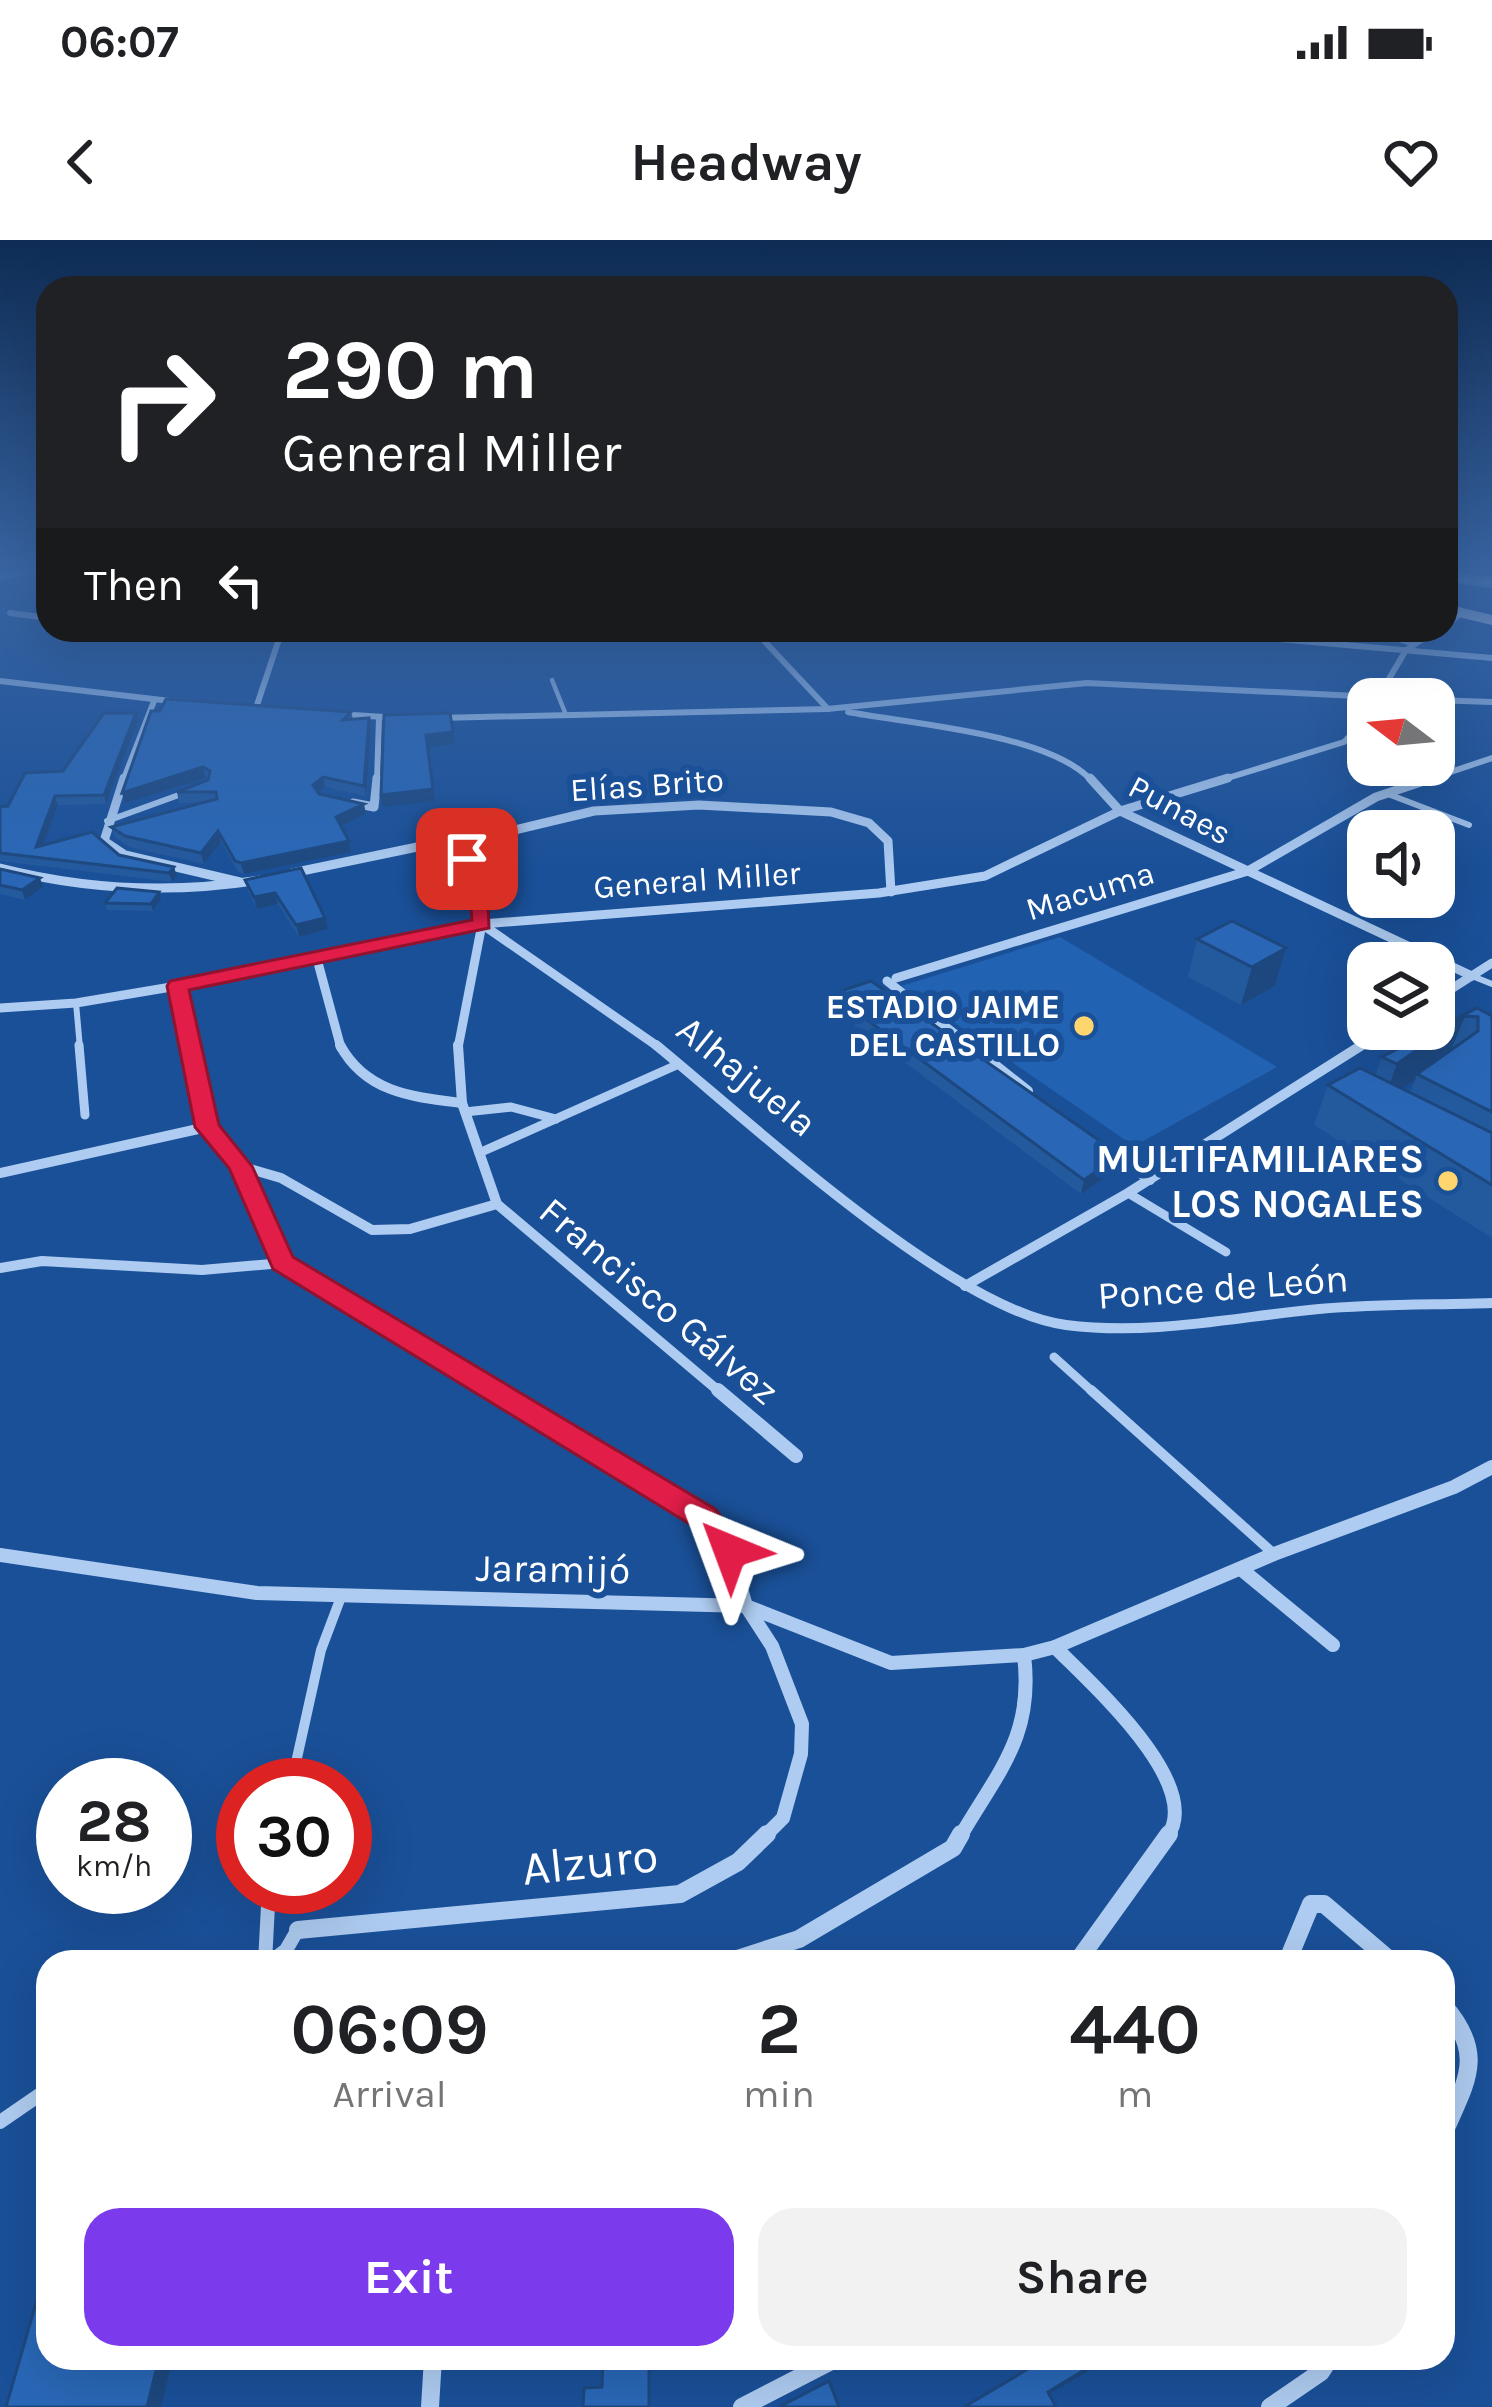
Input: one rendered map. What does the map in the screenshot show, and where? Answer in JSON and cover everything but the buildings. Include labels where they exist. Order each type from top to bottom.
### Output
[{"type":"street","points":[[245,707],[259,708],[269,673]]},
{"type":"street","points":[[794,673],[827,709]]},
{"type":"street","points":[[0,681],[185,703]]},
{"type":"street","points":[[430,718],[827,709],[1087,683],[1347,696]]},
{"type":"street","points":[[154,701],[107,820],[104,841],[125,856],[243,883]]},
{"type":"street","points":[[1455,701],[1492,702]]},
{"type":"street","name":"Punaes","points":[[827,709],[1046,749],[1077,764],[1120,811],[1472,976]]},
{"type":"street","points":[[332,713],[408,718]]},
{"type":"street","points":[[343,800],[367,807],[376,803],[379,717]]},
{"type":"street","name":"General Miller","points":[[0,1007],[76,1003],[177,986],[482,924],[891,892],[985,876],[1120,811],[1347,739]]},
{"type":"street","name":"Macuma","points":[[1044,1102],[892,980],[1248,872],[1346,812],[1492,758]]},
{"type":"street","name":"Elías Brito","points":[[0,868],[32,877],[172,891],[243,883],[422,846],[454,844],[594,811],[699,805],[793,808],[869,823],[888,841],[891,892]]},
{"type":"street","name":"Francisco Gálvez","points":[[454,844],[478,878],[482,924],[457,1051],[464,1107],[497,1204],[796,1456]]},
{"type":"street","name":"Alhajuela","points":[[482,924],[679,1064],[864,1213],[965,1286]]},
{"type":"street","points":[[317,959],[340,1054],[367,1081],[411,1099],[464,1107]]},
{"type":"street","points":[[1455,987],[1492,963]]},
{"type":"street","points":[[0,1268],[42,1261],[202,1270],[283,1263],[240,1166],[207,1127],[177,986]]},
{"type":"street","points":[[965,1286],[1150,1180],[1354,1050]]},
{"type":"street","points":[[1308,1079],[1327,1088]]},
{"type":"street","points":[[0,1173],[207,1127]]},
{"type":"street","points":[[1097,1141],[1150,1180]]},
{"type":"street","points":[[240,1166],[281,1178],[372,1230],[410,1228],[497,1204]]},
{"type":"street","name":"Alzuro","points":[[283,1263],[704,1517],[730,1551],[746,1606],[772,1646],[802,1724],[802,1754],[783,1818],[738,1862],[680,1894],[298,1930]]},
{"type":"street","name":"Ponce de León","points":[[965,1286],[1025,1314],[1102,1329],[1163,1330],[1320,1309],[1492,1304]]},
{"type":"street","name":"Jaramijó","points":[[0,1555],[257,1593],[746,1606],[891,1663],[1024,1655],[1055,1646],[1274,1554],[1454,1487],[1492,1467]]},
{"type":"street","points":[[1241,1569],[1333,1645]]},
{"type":"street","points":[[1055,1646],[1165,1768],[1178,1807],[1173,1829],[1086,1950]]},
{"type":"street","points":[[766,1950],[800,1939],[953,1848],[1021,1733],[1029,1697],[1024,1655]]},
{"type":"street","points":[[1292,1950],[1311,1904],[1324,1904],[1378,1950]]},
{"type":"street","points":[[1455,2018],[1474,2038],[1479,2058],[1455,2109]]},
{"type":"street","points":[[430,2407],[432,2370]]},
{"type":"street","points":[[742,2407],[814,2370]]},
{"type":"street","points":[[1270,2407],[1322,2370]]},
{"type":"lane","points":[[552,680],[566,715]]},
{"type":"lane","points":[[107,820],[189,791]]},
{"type":"lane","points":[[1388,794],[1469,825]]},
{"type":"lane","points":[[1472,976],[1492,985]]},
{"type":"lane","points":[[76,1003],[85,1115]]},
{"type":"lane","points":[[479,1153],[679,1064]]},
{"type":"lane","points":[[464,1107],[512,1107],[556,1119]]},
{"type":"lane","points":[[1128,1193],[1226,1252]]},
{"type":"lane","points":[[1054,1357],[1274,1554]]},
{"type":"lane","points":[[297,1758],[321,1650],[341,1597]]},
{"type":"lane","points":[[267,1950],[268,1914]]},
{"type":"lane","points":[[286,1950],[298,1930]]},
{"type":"lane","points":[[0,2122],[36,2097]]},
{"type":"shaded area","name":"ESTADIO JAIME DEL CASTILLO","points":[[1060,937],[1277,1067],[1134,1146],[901,986]]},
{"type":"place","name":"ESTADIO JAIME DEL CASTILLO","points":[[1084,1026]]},
{"type":"place","name":"MULTIFAMILIARES LOS NOGALES","points":[[1448,1181]]},
{"type":"route","points":[[467,859],[478,878],[482,924],[177,986],[207,1127],[240,1166],[283,1263],[704,1517],[730,1551]]}]
